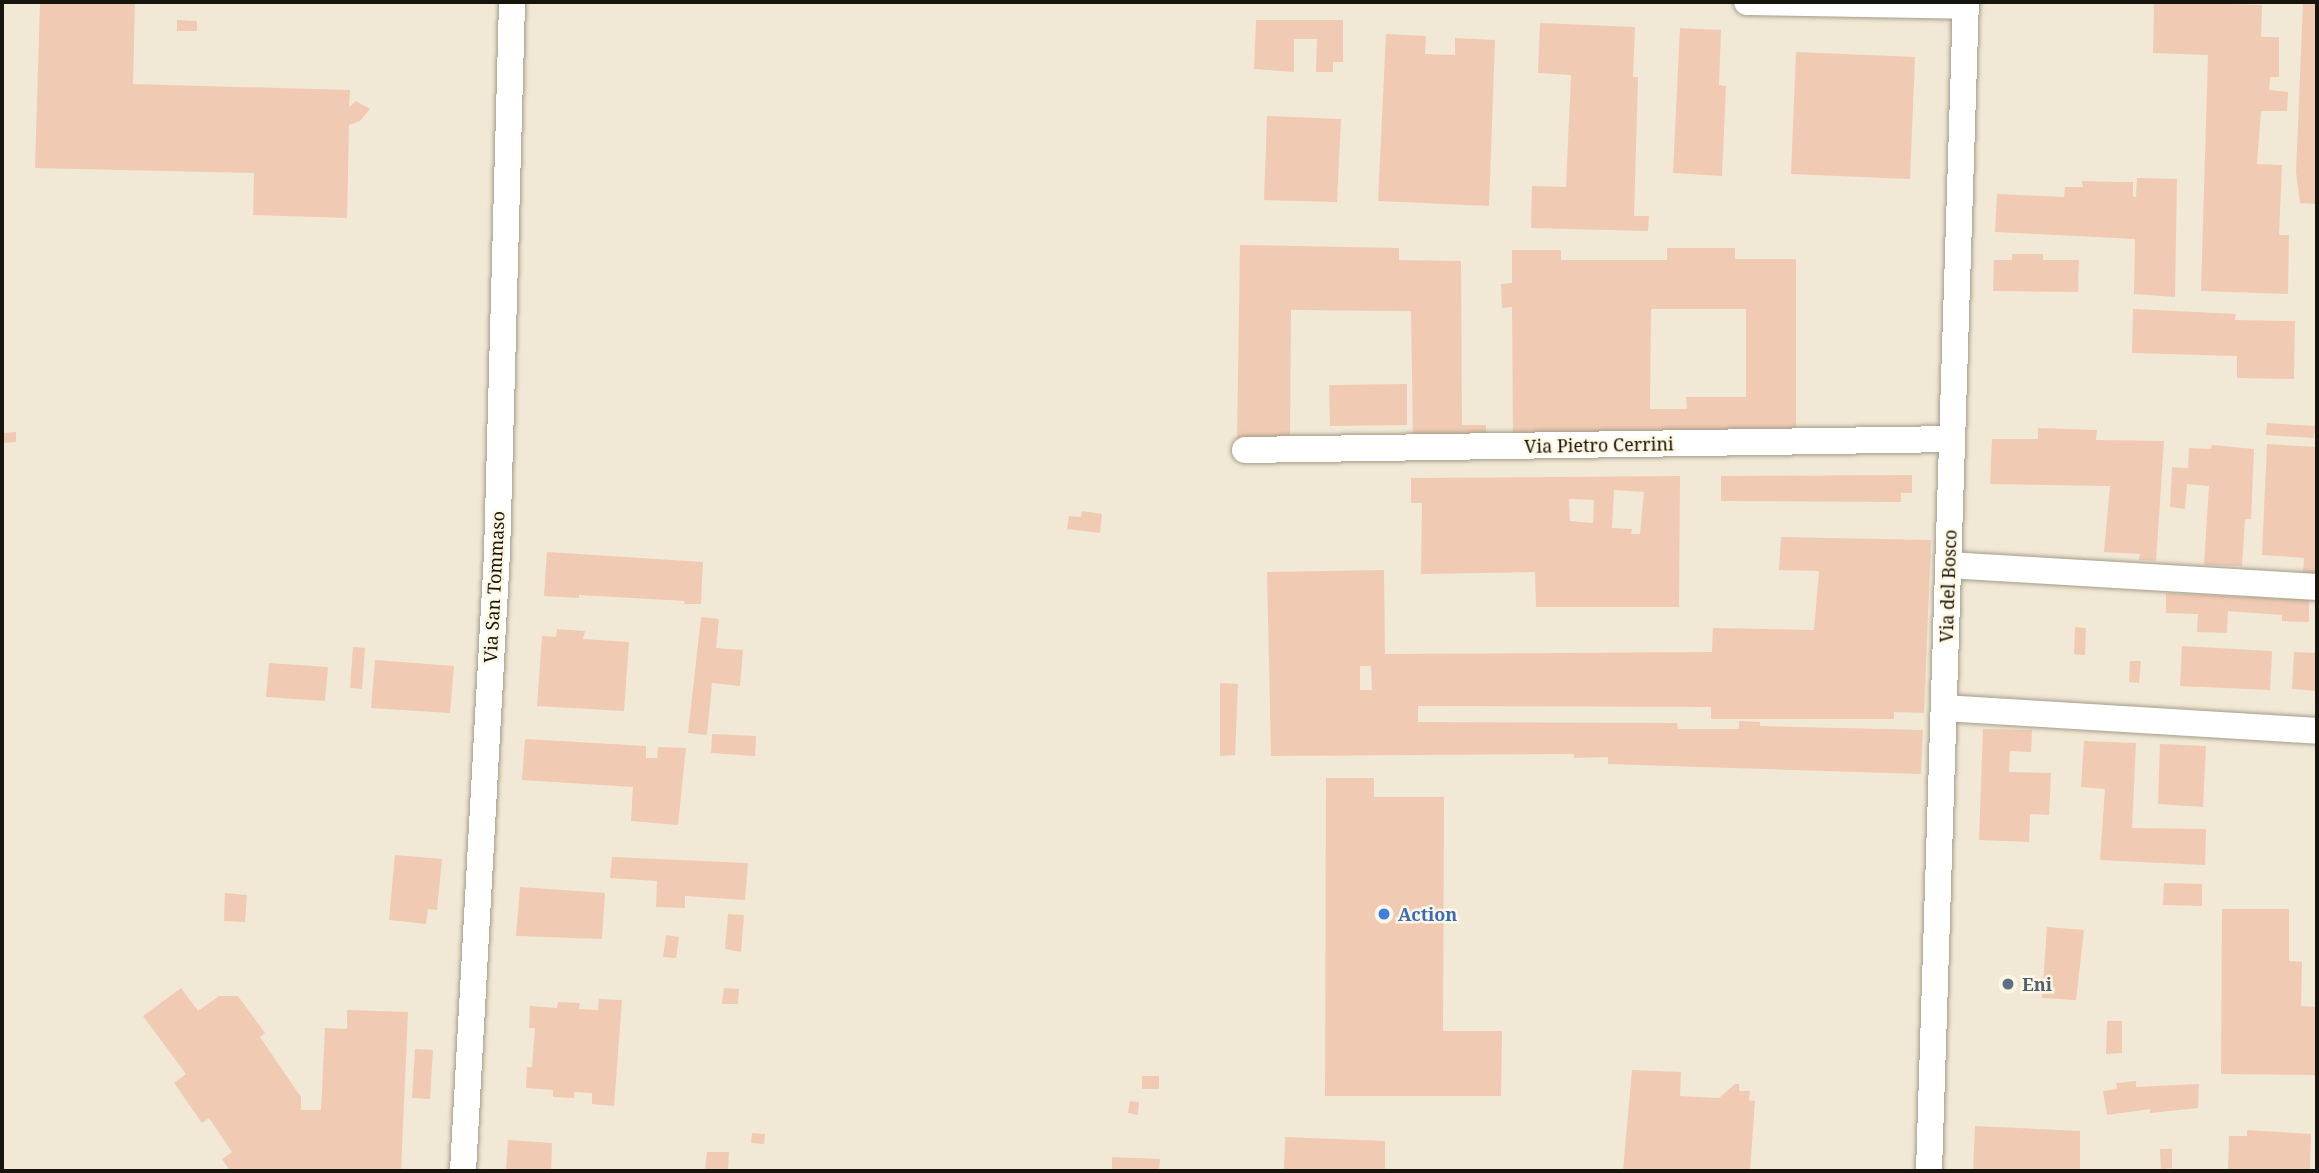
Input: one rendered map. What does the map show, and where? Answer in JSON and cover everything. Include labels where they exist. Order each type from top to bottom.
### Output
[{"type":"street","name":"Via San Tommaso","points":[[463,1171],[497,554],[512,2]]},
{"type":"street","points":[[1747,2],[1966,4]]},
{"type":"street","name":"Via del Bosco","points":[[1929,1171],[1966,4]]},
{"type":"street","name":"Via Pietro Cerrini","points":[[1245,450],[1952,439]]},
{"type":"street","points":[[1948,565],[2317,587]]},
{"type":"street","points":[[1944,708],[2317,731]]},
{"type":"building","points":[[40,2],[135,2],[133,84],[350,90],[349,107],[356,101],[370,109],[360,121],[349,125],[347,218],[253,215],[254,173],[35,168]]},
{"type":"building","points":[[2154,2],[2262,5],[2261,37],[2279,37],[2279,77],[2270,77],[2269,90],[2288,92],[2287,111],[2261,111],[2257,164],[2282,165],[2279,235],[2289,235],[2288,294],[2201,291],[2208,55],[2153,53]]},
{"type":"building","points":[[2303,2],[2317,2],[2317,204],[2300,203],[2296,172]]},
{"type":"building","points":[[177,20],[197,21],[197,31],[177,31]]},
{"type":"building","points":[[1256,20],[1343,20],[1343,62],[1333,62],[1333,72],[1316,72],[1317,39],[1294,39],[1294,72],[1254,69]]},
{"type":"building","points":[[1540,23],[1635,27],[1633,77],[1638,77],[1634,216],[1649,216],[1648,231],[1531,228],[1532,186],[1566,187],[1571,75],[1538,73]]},
{"type":"building","points":[[1680,28],[1721,30],[1719,85],[1726,86],[1722,176],[1673,173]]},
{"type":"building","points":[[1386,34],[1426,36],[1425,54],[1455,55],[1455,38],[1495,40],[1489,206],[1378,201]]},
{"type":"building","points":[[1796,52],[1915,57],[1910,179],[1791,174]]},
{"type":"building","points":[[1267,116],[1341,119],[1337,202],[1264,200]]},
{"type":"building","points":[[2137,178],[2177,179],[2175,297],[2134,294],[2135,239],[1995,232],[1997,194],[2064,197],[2065,187],[2083,187],[2082,181],[2133,182],[2133,197],[2136,197]]},
{"type":"building","points":[[1240,245],[1399,248],[1399,260],[1461,261],[1462,425],[1486,425],[1486,439],[1413,439],[1411,311],[1291,310],[1290,439],[1237,440]]},
{"type":"building","points":[[1667,248],[1735,248],[1735,259],[1796,259],[1796,438],[1513,439],[1512,307],[1502,308],[1501,284],[1512,283],[1512,250],[1561,250],[1561,260],[1667,260]],"holes":[[[1651,309],[1746,309],[1746,397],[1686,397],[1687,409],[1650,409]]]},
{"type":"building","points":[[2012,254],[2043,254],[2043,260],[2079,260],[2078,292],[1993,291],[1994,260],[2012,260]]},
{"type":"building","points":[[2133,309],[2236,314],[2235,320],[2295,321],[2294,379],[2237,378],[2237,356],[2132,353]]},
{"type":"building","points":[[1407,384],[1407,425],[1330,426],[1329,385]]},
{"type":"building","points":[[2267,423],[2315,426],[2314,438],[2266,435]]},
{"type":"building","points":[[2038,428],[2097,430],[2096,440],[2164,441],[2156,561],[2139,560],[2140,554],[2104,552],[2110,486],[1990,484],[1992,439],[2038,439]]},
{"type":"building","points":[[16,432],[16,442],[2,443],[2,433]]},
{"type":"building","points":[[2267,444],[2317,447],[2317,574],[2303,573],[2304,558],[2262,555]]},
{"type":"building","points":[[2212,445],[2254,449],[2251,519],[2245,519],[2242,566],[2204,565],[2209,486],[2187,484],[2185,509],[2170,507],[2172,467],[2188,468],[2189,448],[2211,449]]},
{"type":"building","points":[[1912,475],[1912,493],[1901,493],[1901,502],[1721,501],[1721,476]]},
{"type":"building","points":[[1680,476],[1679,607],[1536,607],[1535,572],[1421,574],[1422,503],[1411,503],[1411,478]],"holes":[[[1614,490],[1644,492],[1640,534],[1631,534],[1632,529],[1612,528]],[[1569,499],[1594,500],[1593,523],[1570,521]]]},
{"type":"building","points":[[1082,511],[1102,514],[1100,533],[1067,529],[1069,516],[1081,517]]},
{"type":"building","points":[[1781,537],[1931,540],[1924,713],[1894,712],[1894,719],[1711,719],[1711,707],[1418,706],[1418,722],[1677,723],[1678,729],[1739,729],[1739,721],[1760,722],[1760,726],[1923,730],[1921,774],[1608,764],[1608,757],[1574,758],[1574,754],[1271,756],[1267,572],[1384,570],[1385,654],[1712,652],[1713,628],[1814,630],[1819,571],[1779,570]],"holes":[[[1360,666],[1371,666],[1372,690],[1360,690]]]},
{"type":"building","points":[[547,552],[703,562],[701,604],[579,595],[579,598],[544,596]]},
{"type":"building","points":[[2166,593],[2309,600],[2309,622],[2282,621],[2282,615],[2228,611],[2227,633],[2197,632],[2198,614],[2166,613]]},
{"type":"building","points":[[701,617],[719,619],[716,648],[743,650],[740,686],[712,683],[707,735],[688,733]]},
{"type":"building","points":[[2075,627],[2086,628],[2085,655],[2074,654]]},
{"type":"building","points":[[557,629],[585,631],[583,639],[629,642],[624,711],[537,706],[542,636],[556,637]]},
{"type":"building","points":[[2182,646],[2272,651],[2270,690],[2180,686]]},
{"type":"building","points":[[353,647],[365,648],[362,689],[350,688]]},
{"type":"building","points":[[2294,652],[2317,653],[2317,691],[2292,689]]},
{"type":"building","points":[[375,660],[454,666],[450,713],[371,708]]},
{"type":"building","points":[[2130,661],[2141,661],[2139,683],[2129,682]]},
{"type":"building","points":[[269,663],[328,667],[325,701],[266,697]]},
{"type":"building","points":[[1220,683],[1238,684],[1235,755],[1220,756]]},
{"type":"building","points":[[1983,729],[2032,730],[2031,752],[2010,751],[2009,772],[2051,773],[2049,815],[2030,814],[2029,842],[1979,840]]},
{"type":"building","points":[[712,734],[756,736],[755,756],[711,753]]},
{"type":"building","points":[[525,739],[646,746],[646,758],[657,758],[658,747],[686,748],[678,825],[631,821],[633,787],[522,780]]},
{"type":"building","points":[[2084,741],[2136,743],[2132,828],[2206,829],[2205,865],[2100,860],[2105,789],[2081,787]]},
{"type":"building","points":[[2160,744],[2206,746],[2203,807],[2158,804]]},
{"type":"building","name":"Action","points":[[1326,778],[1374,778],[1374,797],[1444,797],[1443,1031],[1502,1031],[1501,1096],[1325,1096]]},
{"type":"building","points":[[395,855],[442,859],[437,910],[428,909],[426,924],[389,920]]},
{"type":"building","points":[[612,857],[748,863],[745,900],[685,896],[685,908],[656,907],[657,881],[610,878]]},
{"type":"building","points":[[2164,883],[2202,884],[2202,906],[2163,905]]},
{"type":"building","points":[[520,887],[605,893],[602,939],[516,936]]},
{"type":"building","points":[[225,893],[247,895],[245,922],[224,921]]},
{"type":"building","points":[[2222,909],[2289,909],[2289,961],[2302,962],[2301,1006],[2317,1007],[2317,1075],[2221,1074]]},
{"type":"building","points":[[728,914],[744,915],[741,952],[725,949]]},
{"type":"building","points":[[2047,927],[2084,930],[2076,1000],[2042,998]]},
{"type":"building","points":[[666,935],[679,937],[676,958],[663,957]]},
{"type":"building","points":[[181,988],[198,1011],[219,996],[238,996],[265,1033],[260,1037],[301,1097],[301,1110],[321,1110],[325,1028],[347,1029],[347,1010],[408,1012],[401,1171],[230,1171],[222,1159],[232,1152],[209,1118],[202,1123],[174,1083],[186,1074],[143,1016]]},
{"type":"building","points":[[724,988],[739,989],[738,1004],[722,1004]]},
{"type":"building","points":[[599,999],[622,1000],[614,1106],[592,1104],[592,1093],[574,1092],[574,1098],[553,1097],[553,1090],[526,1088],[527,1067],[532,1067],[535,1028],[529,1028],[530,1006],[557,1008],[558,1002],[580,1003],[579,1009],[598,1010]]},
{"type":"building","points":[[2107,1021],[2122,1021],[2122,1053],[2106,1054]]},
{"type":"building","points":[[415,1049],[433,1050],[430,1099],[412,1098]]},
{"type":"building","points":[[1632,1070],[1681,1072],[1680,1096],[1719,1098],[1735,1084],[1739,1084],[1739,1091],[1750,1091],[1749,1100],[1755,1101],[1750,1171],[1623,1171]]},
{"type":"building","points":[[1142,1076],[1159,1076],[1159,1089],[1142,1089]]},
{"type":"building","points":[[2136,1081],[2136,1087],[2199,1084],[2198,1108],[2150,1113],[2150,1109],[2107,1115],[2103,1091],[2117,1089],[2116,1083]]},
{"type":"building","points":[[1130,1101],[1139,1102],[1138,1115],[1128,1113]]},
{"type":"building","points":[[1975,1126],[2080,1131],[2080,1171],[1973,1171]]},
{"type":"building","points":[[2247,1130],[2311,1134],[2310,1171],[2228,1171],[2229,1136],[2247,1136]]},
{"type":"building","points":[[752,1133],[765,1134],[764,1144],[751,1143]]},
{"type":"building","points":[[1285,1137],[1385,1141],[1385,1171],[1284,1171]]},
{"type":"building","points":[[508,1140],[552,1143],[551,1171],[506,1171]]},
{"type":"building","points":[[2160,1149],[2172,1149],[2172,1168],[2161,1169]]},
{"type":"building","points":[[707,1152],[729,1152],[728,1171],[705,1171]]},
{"type":"building","points":[[1112,1157],[1160,1159],[1159,1171],[1112,1171]]},
{"type":"place","name":"Action","points":[[1384,914]]},
{"type":"place","name":"Eni","points":[[2008,984]]}]
